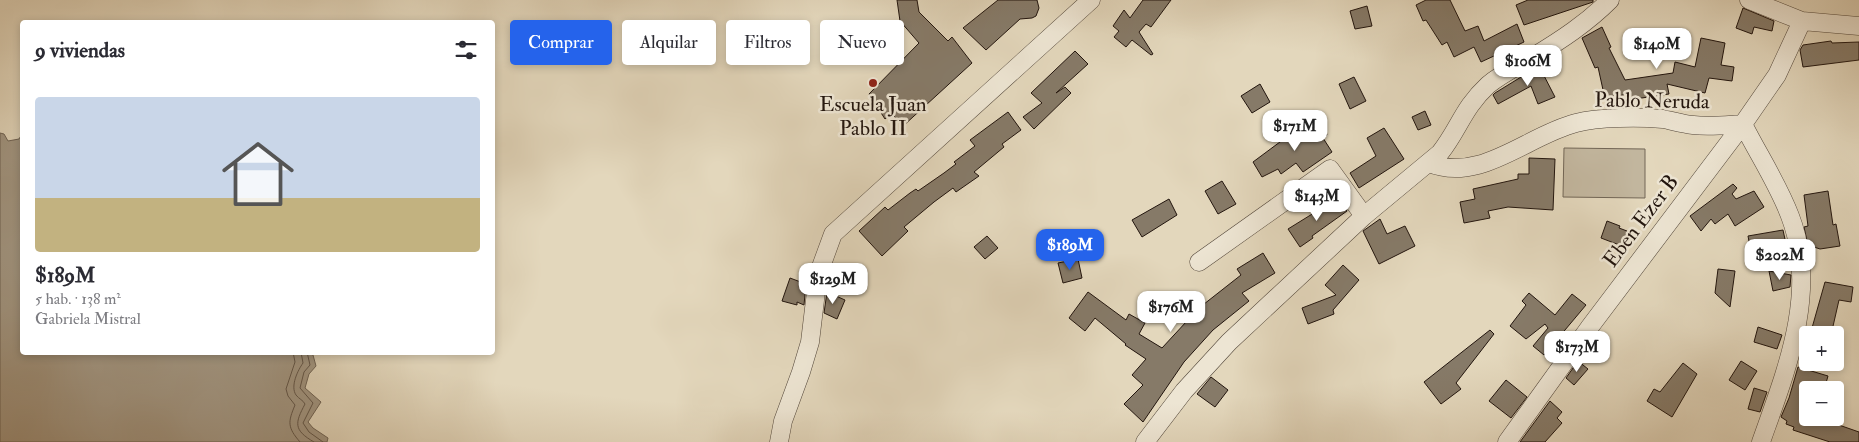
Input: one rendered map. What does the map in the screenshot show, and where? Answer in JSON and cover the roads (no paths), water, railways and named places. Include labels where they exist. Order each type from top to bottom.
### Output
[{"type":"street","points":[[779,442],[784,416],[810,342],[818,275],[833,234],[1092,0]]},
{"type":"street","points":[[1145,442],[1184,391],[1229,342],[1364,216],[1429,163],[1448,142],[1466,109],[1477,95],[1506,73],[1571,34],[1610,0]]},
{"type":"street","points":[[1749,0],[1802,21],[1859,26]]},
{"type":"street","name":"Eben Ezer B","points":[[1507,442],[1589,328],[1743,124],[1777,75],[1802,21]]},
{"type":"street","name":"Pablo Neruda","points":[[1429,163],[1452,168],[1478,165],[1506,155],[1558,128],[1597,120],[1662,119],[1693,125],[1743,124]]},
{"type":"street","points":[[1743,124],[1790,215],[1801,267],[1799,320],[1777,396],[1761,442]]},
{"type":"street","points":[[1199,262],[1330,169],[1364,216]]},
{"type":"water","points":[[0,133],[4,134],[8,141],[20,137],[20,355],[313,355],[316,366],[309,374],[305,388],[321,402],[308,422],[313,428],[328,438],[327,442],[0,442]]},
{"type":"place","name":"Escuela Juan Pablo II","points":[[873,83]]}]
